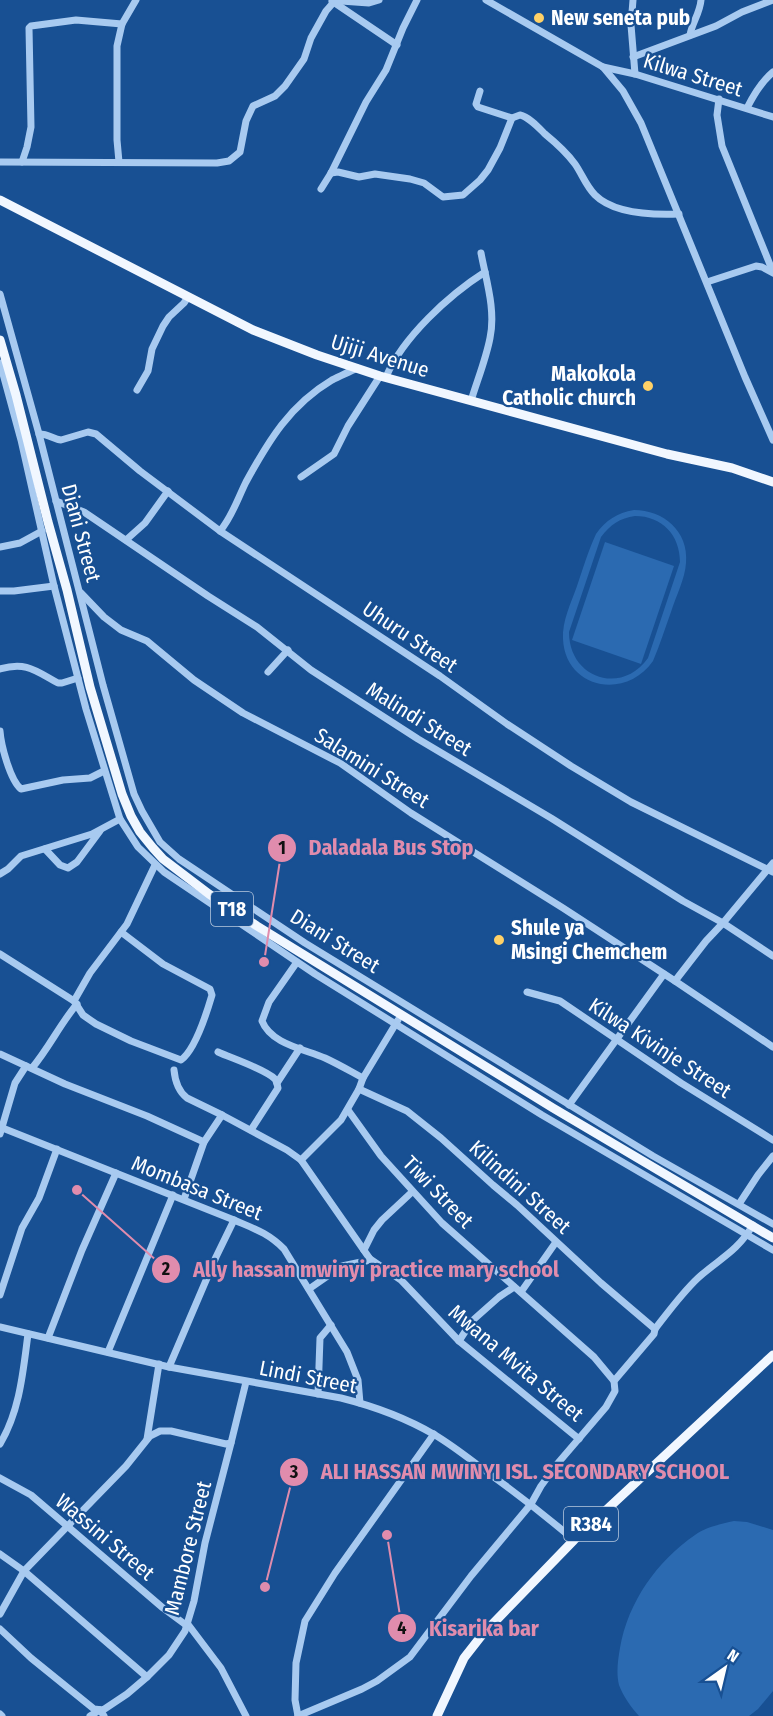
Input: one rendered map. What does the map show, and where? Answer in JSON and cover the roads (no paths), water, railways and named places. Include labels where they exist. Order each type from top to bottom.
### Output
[{"type":"main road","name":"Ujiji Avenue","points":[[0,200],[253,330],[286,344],[383,377],[667,454],[732,468],[773,482]]},
{"type":"main road","name":"T18","points":[[0,340],[67,590],[90,687],[122,794],[131,816],[159,864],[209,894],[257,927],[553,1108],[773,1238]]},
{"type":"main road","name":"R384","points":[[437,1716],[464,1658],[482,1635],[573,1540],[773,1355]]},
{"type":"street","points":[[119,162],[116,59],[118,34],[136,0]]},
{"type":"street","points":[[331,1],[369,3],[379,0]]},
{"type":"street","points":[[321,189],[366,102],[386,70],[417,0]]},
{"type":"street","points":[[486,0],[603,67],[623,91],[641,123],[773,440]]},
{"type":"street","points":[[633,0],[631,25],[635,74]]},
{"type":"street","points":[[690,35],[699,12],[700,0]]},
{"type":"street","points":[[633,57],[716,26],[742,12],[773,0]]},
{"type":"street","points":[[331,1],[398,45]]},
{"type":"street","points":[[0,162],[217,163],[234,159],[240,152],[246,121],[253,106],[275,96],[285,86],[304,59],[311,38],[331,1]]},
{"type":"street","points":[[22,162],[31,127],[29,28],[39,24],[76,20],[122,24]]},
{"type":"street","name":"Kilwa Street","points":[[603,67],[635,74],[773,117]]},
{"type":"street","points":[[747,108],[764,80],[773,72]]},
{"type":"street","points":[[480,91],[476,104],[478,107],[513,118]]},
{"type":"street","points":[[719,99],[717,115],[722,146],[773,273]]},
{"type":"street","points":[[331,173],[338,172],[359,177],[375,174],[410,179],[424,183],[443,197],[463,195],[488,170],[513,118],[517,115],[524,116],[552,140],[575,165],[596,197],[628,211],[659,215],[679,214]]},
{"type":"street","points":[[756,266],[764,249]]},
{"type":"street","points":[[471,401],[492,324],[481,253]]},
{"type":"street","points":[[707,282],[756,266],[773,273]]},
{"type":"street","points":[[301,477],[334,454],[348,426],[391,364],[434,313],[465,285],[485,272]]},
{"type":"street","name":"Diani Street","points":[[0,294],[39,434],[103,685],[135,794],[142,812],[160,842],[179,859],[305,943],[653,1156],[773,1224]]},
{"type":"street","points":[[137,390],[148,371],[152,349],[163,326],[188,297]]},
{"type":"street","points":[[0,363],[21,440],[54,586],[104,771],[120,819],[138,847],[297,962],[637,1171],[773,1250]]},
{"type":"street","points":[[220,531],[228,522],[247,482],[282,423],[299,405],[316,392],[334,379],[357,368]]},
{"type":"street","name":"Uhuru Street","points":[[39,434],[47,434],[61,440],[88,432],[104,438],[132,465],[220,531],[440,676],[571,766],[631,802],[770,871]]},
{"type":"street","points":[[126,540],[145,523],[168,491]]},
{"type":"street","name":"Malindi Street","points":[[56,501],[84,512],[257,627],[311,670],[417,739],[723,923],[773,956]]},
{"type":"street","points":[[0,547],[20,543],[42,531]]},
{"type":"street","points":[[0,591],[54,586]]},
{"type":"street","name":"Salamini Street","points":[[80,591],[104,617],[121,630],[147,640],[194,680],[243,713],[340,763],[411,813],[563,908],[773,1047]]},
{"type":"street","points":[[268,672],[288,650]]},
{"type":"street","points":[[0,669],[11,666],[31,667],[58,683],[78,678]]},
{"type":"street","points":[[0,731],[7,764],[16,784],[21,789],[63,780],[94,777],[104,771]]},
{"type":"street","points":[[0,874],[21,856],[100,831],[120,819]]},
{"type":"street","points":[[45,849],[60,865],[68,868],[77,862],[100,831]]},
{"type":"street","points":[[675,981],[706,941],[770,871],[773,863]]},
{"type":"street","points":[[1,1130],[15,1083],[43,1054],[76,1003],[90,973],[127,924],[159,864]]},
{"type":"street","points":[[0,954],[76,1003],[89,1020],[131,1041],[181,1060],[198,1034],[212,995],[210,989],[163,964],[121,932]]},
{"type":"street","points":[[297,962],[269,1002],[262,1021],[265,1029],[274,1036],[326,1058],[363,1078]]},
{"type":"street","points":[[569,1105],[664,975]]},
{"type":"street","name":"Kilwa Kivinje Street","points":[[526,992],[560,1001],[681,1083],[773,1140]]},
{"type":"street","points":[[301,1160],[348,1110],[363,1078],[401,1015]]},
{"type":"street","points":[[277,1083],[300,1048]]},
{"type":"street","points":[[218,1052],[254,1067],[275,1079],[277,1083],[278,1088],[251,1130]]},
{"type":"street","points":[[0,1054],[65,1084],[147,1116],[204,1142]]},
{"type":"street","name":"Mwana Mvita Street","points":[[174,1070],[174,1080],[182,1094],[191,1101],[251,1130],[301,1160],[370,1259],[401,1280],[459,1341],[579,1439],[541,1486],[531,1504],[471,1576],[410,1657],[377,1681],[300,1715]]},
{"type":"street","name":"Kilindini Street","points":[[359,1089],[392,1103],[423,1123],[655,1329]]},
{"type":"street","name":"Tiwi Street","points":[[348,1110],[381,1156],[442,1223],[594,1358],[614,1381]]},
{"type":"street","points":[[184,1199],[204,1142],[222,1115]]},
{"type":"street","name":"Mombasa Street","points":[[1,1130],[57,1149],[265,1233],[284,1249],[347,1352],[358,1380],[360,1402]]},
{"type":"street","points":[[0,1295],[22,1228],[39,1198],[57,1149]]},
{"type":"street","points":[[739,1204],[773,1156]]},
{"type":"street","points":[[48,1338],[82,1250],[116,1173]]},
{"type":"street","points":[[364,1250],[378,1226],[412,1192]]},
{"type":"street","points":[[108,1352],[173,1195]]},
{"type":"street","points":[[169,1367],[234,1220]]},
{"type":"street","points":[[579,1439],[612,1398],[615,1391],[614,1381],[650,1341],[655,1329],[689,1287],[733,1251],[753,1226]]},
{"type":"street","points":[[521,1292],[556,1242]]},
{"type":"street","points":[[309,1289],[342,1266],[370,1259]]},
{"type":"street","points":[[459,1341],[472,1321],[514,1287]]},
{"type":"street","points":[[318,1394],[320,1338],[331,1325]]},
{"type":"street","name":"Lindi Street","points":[[0,1327],[169,1367],[360,1402],[434,1434],[531,1504],[573,1540]]},
{"type":"street","points":[[0,1444],[11,1422],[20,1392],[28,1334]]},
{"type":"street","points":[[147,1439],[159,1364]]},
{"type":"street","name":"Mambore Street","points":[[90,1716],[102,1713],[127,1694],[169,1655],[181,1639],[194,1601],[205,1543],[246,1382]]},
{"type":"street","points":[[0,1614],[24,1571],[126,1466],[154,1433],[171,1431],[226,1444],[231,1443]]},
{"type":"street","points":[[300,1715],[295,1700],[296,1663],[305,1620],[335,1573],[434,1434]]},
{"type":"street","name":"Wassini Street","points":[[0,1478],[31,1495],[186,1624],[221,1668],[246,1716]]},
{"type":"street","points":[[0,1554],[24,1571],[147,1677]]},
{"type":"street","points":[[0,1629],[31,1658],[102,1713]]},
{"type":"place","name":"New seneta pub","points":[[539,18]]},
{"type":"place","name":"Makokola Catholic church","points":[[648,386]]},
{"type":"place","name":"Shule ya Msingi Chemchem","points":[[499,940]]},
{"type":"place","name":"Daladala Bus Stop","points":[[264,962]]},
{"type":"place","name":"Ally hassan mwinyi practice mary school","points":[[77,1190]]},
{"type":"place","name":"Kisarika bar","points":[[387,1535]]},
{"type":"place","name":"ALI HASSAN MWINYI ISL. SECONDARY SCHOOL","points":[[265,1587]]}]
